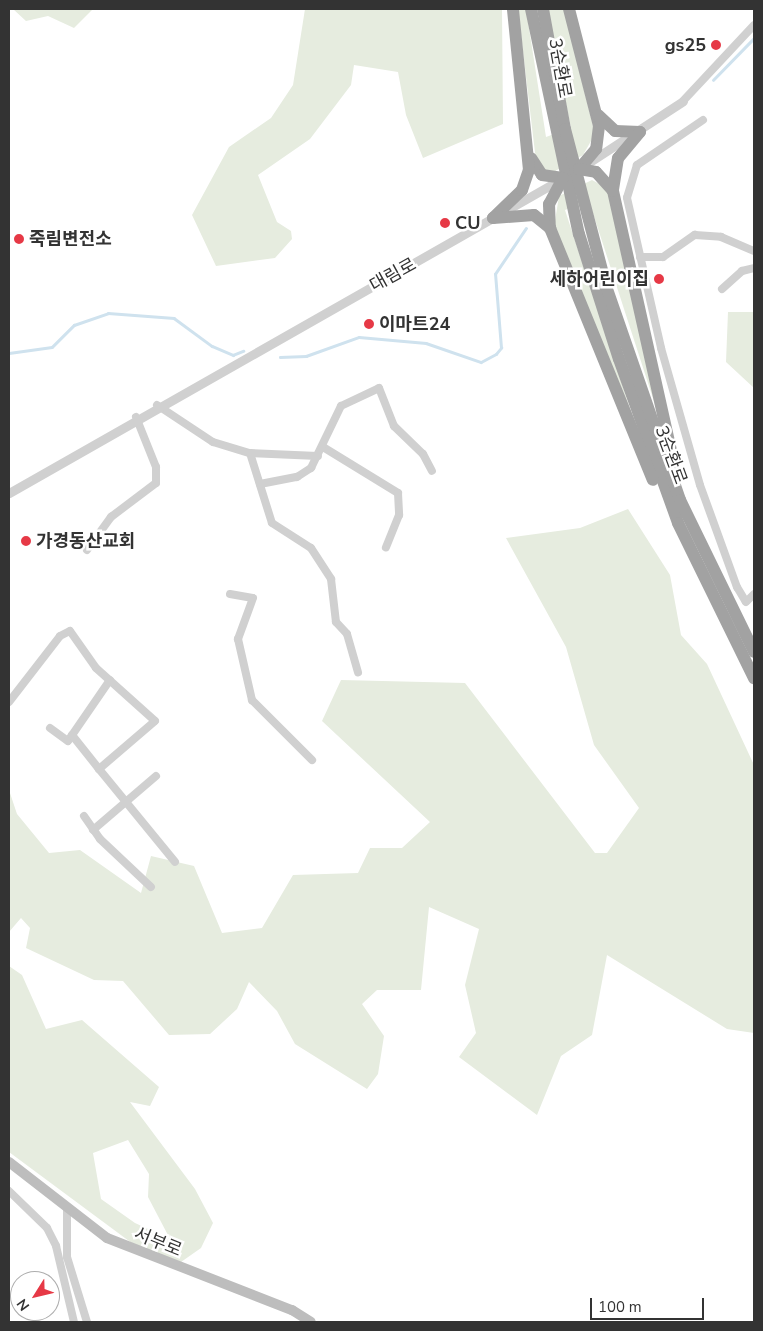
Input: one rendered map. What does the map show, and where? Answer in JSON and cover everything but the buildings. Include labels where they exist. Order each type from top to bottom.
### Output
[{"type":"highway","points":[[493,218],[524,186],[529,152],[514,9]]},
{"type":"highway","name":"3순환로","points":[[531,9],[560,131]]},
{"type":"highway","name":"3순환로","points":[[543,9],[560,131]]},
{"type":"highway","points":[[569,9],[596,112],[598,144],[579,169],[596,172],[613,191]]},
{"type":"highway","points":[[596,112],[615,131],[640,132]]},
{"type":"highway","points":[[560,131],[584,233]]},
{"type":"highway","points":[[640,132],[618,158],[613,191],[665,433],[712,571]]},
{"type":"highway","points":[[529,152],[542,175],[563,178],[549,204],[550,228],[636,444],[712,596]]},
{"type":"highway","points":[[493,218],[534,215],[550,228]]},
{"type":"highway","name":"3순환로","points":[[584,233],[664,461],[712,571],[754,652]]},
{"type":"highway","name":"3순환로","points":[[584,233],[659,474],[712,596],[754,678]]},
{"type":"main road","name":"서부로","points":[[9,1162],[67,1210],[131,1249],[292,1310],[311,1322]]},
{"type":"street","name":"대림로","points":[[9,493],[136,417],[493,218],[640,132],[683,101],[754,25]]},
{"type":"street","points":[[704,120],[637,165],[627,198],[640,257],[700,485],[737,587],[746,602],[754,594]]},
{"type":"street","points":[[640,257],[664,257],[695,235],[721,237],[754,251]]},
{"type":"street","points":[[722,289],[742,271],[754,268]]},
{"type":"street","points":[[260,484],[296,477],[310,468],[323,447],[341,406],[379,388],[394,426],[423,454],[432,471]]},
{"type":"street","points":[[157,405],[213,442],[250,453],[318,456]]},
{"type":"street","points":[[87,550],[111,517],[156,482],[156,467],[136,417]]},
{"type":"street","points":[[323,447],[398,493],[399,515],[386,548]]},
{"type":"street","points":[[250,453],[272,523],[311,548],[331,579],[336,622],[347,634],[358,672]]},
{"type":"street","points":[[230,594],[253,598],[238,639],[252,700],[312,760]]},
{"type":"street","points":[[9,702],[60,636],[70,631],[110,680],[155,722],[99,769]]},
{"type":"street","points":[[50,728],[68,741],[110,680]]},
{"type":"street","points":[[72,735],[123,803],[175,862]]},
{"type":"street","points":[[93,830],[156,776]]},
{"type":"street","points":[[84,816],[93,830],[152,888]]},
{"type":"street","points":[[9,1191],[47,1228],[61,1256],[71,1299],[74,1322]]},
{"type":"street","points":[[67,1210],[67,1257],[87,1322]]},
{"type":"street","points":[[71,1299],[80,1298]]},
{"type":"shaded area","points":[[13,9],[93,9],[74,28],[48,16],[26,21]]},
{"type":"shaded area","points":[[305,9],[502,9],[503,124],[423,158],[406,115],[398,72],[354,65],[351,85],[310,139],[258,175],[277,222],[291,231],[292,239],[275,258],[216,266],[192,215],[229,147],[271,118],[293,85]]},
{"type":"shaded area","points":[[518,9],[526,9],[546,137],[571,128],[547,9],[564,9],[595,134],[583,155],[550,174],[536,161]]},
{"type":"shaded area","points":[[592,180],[607,188],[660,420],[589,201],[565,210],[638,433],[554,227],[559,196]]},
{"type":"shaded area","points":[[728,312],[754,312],[754,388],[726,362]]},
{"type":"shaded area","points":[[628,509],[670,575],[681,635],[707,664],[754,765],[754,1033],[727,1029],[607,955],[592,1035],[561,1056],[537,1115],[459,1057],[476,1033],[465,985],[479,929],[429,907],[421,990],[377,990],[362,1004],[384,1036],[378,1074],[367,1089],[295,1044],[277,1011],[249,982],[237,1009],[210,1034],[169,1035],[123,981],[94,980],[26,948],[30,928],[21,918],[9,932],[9,790],[17,814],[49,853],[80,850],[141,893],[151,856],[194,866],[222,933],[262,928],[293,875],[358,873],[370,848],[402,848],[430,822],[322,721],[341,680],[465,683],[595,853],[607,853],[639,808],[594,745],[566,647],[506,538],[580,528]]},
{"type":"shaded area","points":[[9,966],[22,975],[46,1029],[82,1020],[159,1087],[150,1106],[130,1102],[195,1189],[213,1223],[201,1248],[181,1262],[133,1244],[9,1152]],"holes":[[[128,1140],[149,1174],[148,1197],[170,1239],[135,1223],[101,1199],[93,1153]]]},
{"type":"waterway","points":[[713,80],[754,38]]},
{"type":"waterway","points":[[280,357],[306,356],[359,337],[426,343],[481,362],[496,354],[501,348],[495,274],[526,228]]},
{"type":"waterway","points":[[9,353],[52,347],[74,325],[108,313],[174,318],[212,346],[233,355],[243,351]]},
{"type":"place","name":"gs25","points":[[716,45]]},
{"type":"place","name":"CU","points":[[445,223]]},
{"type":"place","name":"죽림변전소","points":[[19,239]]},
{"type":"place","name":"세하어린이집","points":[[659,279]]},
{"type":"place","name":"이마트24","points":[[369,324]]},
{"type":"place","name":"가경동산교회","points":[[26,541]]}]
